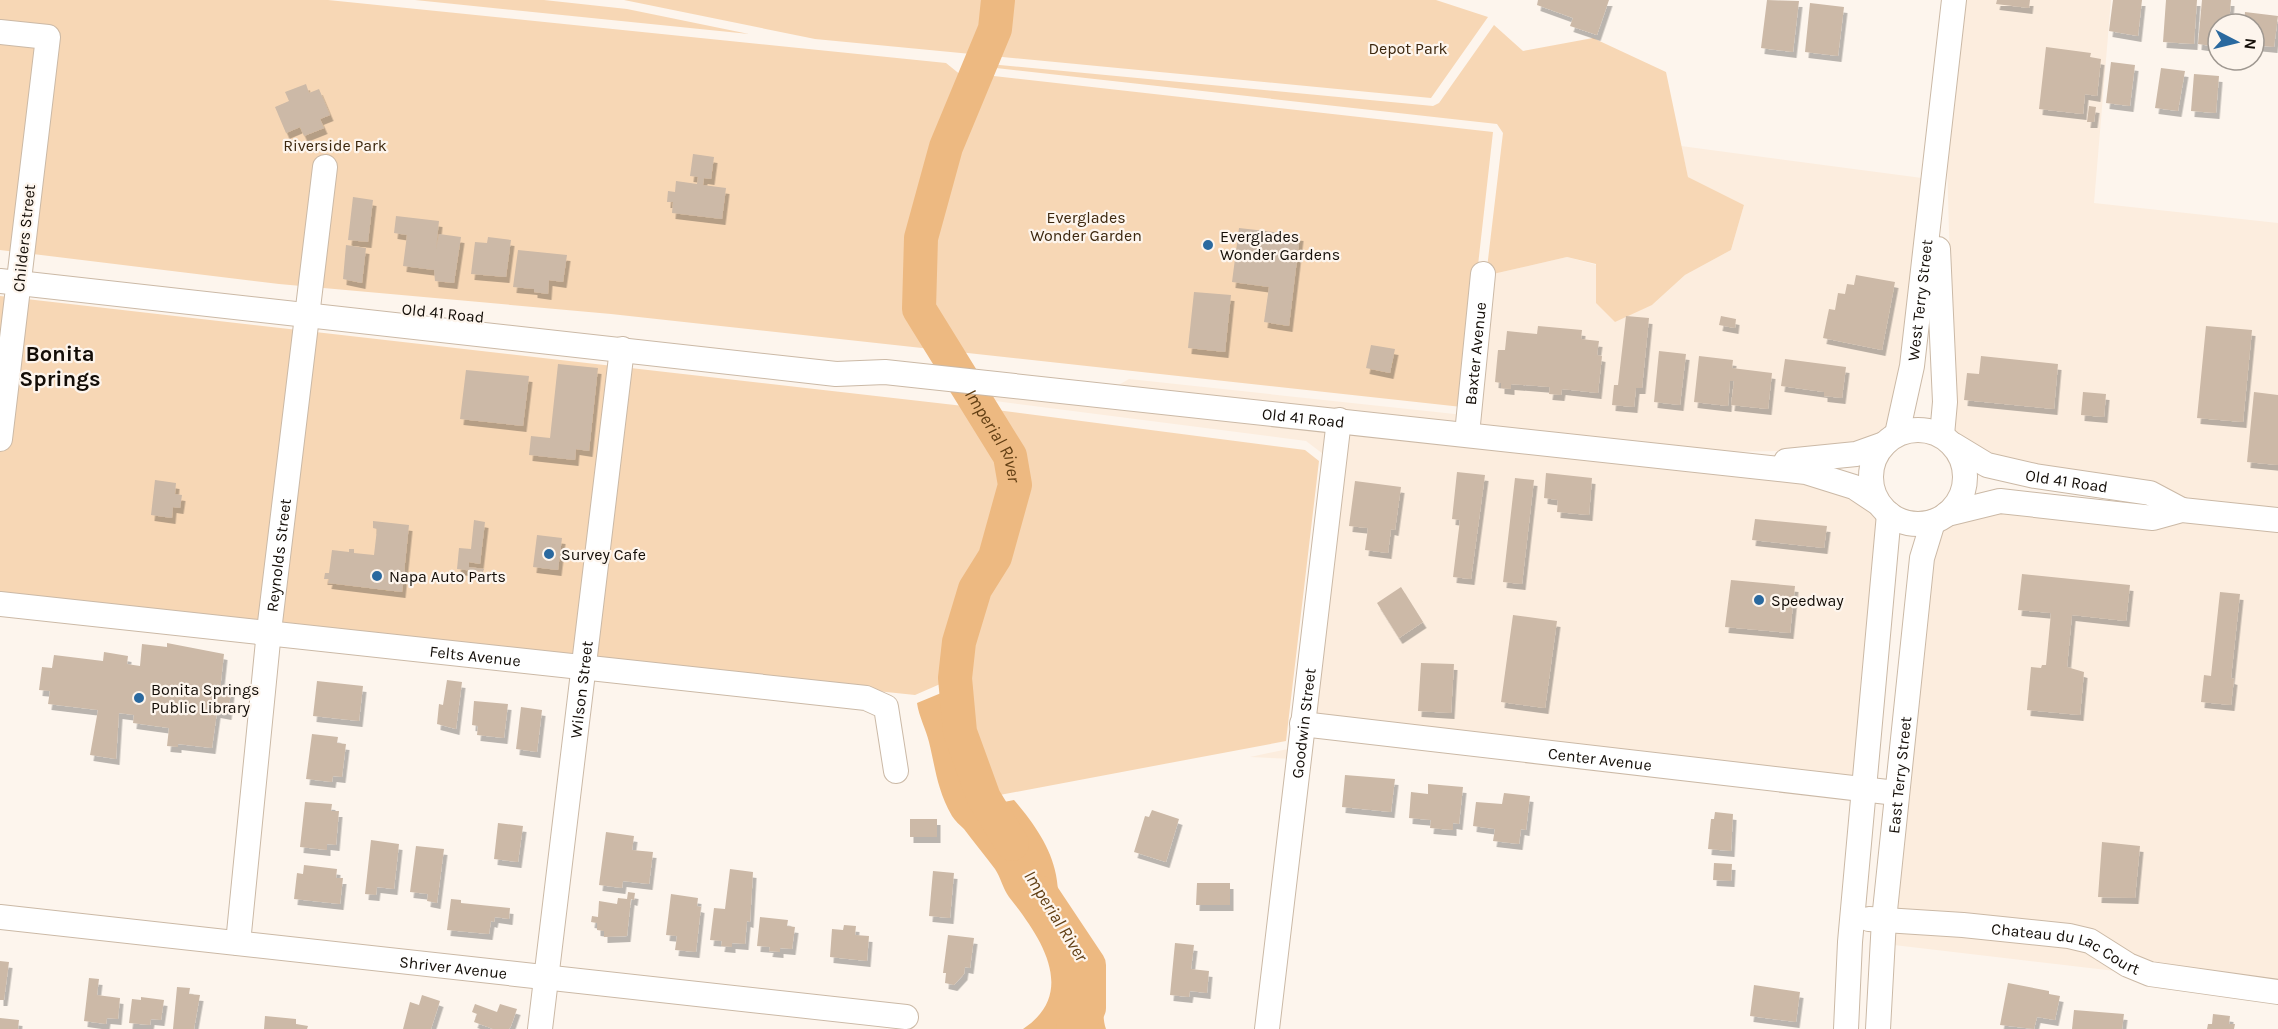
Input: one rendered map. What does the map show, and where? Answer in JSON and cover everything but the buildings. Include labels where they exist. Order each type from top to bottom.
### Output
[{"type":"street","name":"West Terry Street","points":[[1890,439],[1912,366],[1954,0]]},
{"type":"street","name":"Childers Street","points":[[0,32],[48,38],[10,274],[0,439]]},
{"type":"street","name":"West Terry Street","points":[[1935,162],[1948,440]]},
{"type":"street","name":"Reynolds Street","points":[[238,943],[268,631],[325,167]]},
{"type":"street","name":"Old 41 Road","points":[[10,274],[838,358],[885,372]]},
{"type":"street","name":"Baxter Avenue","points":[[1467,434],[1483,274]]},
{"type":"street","name":"Old 41 Road","points":[[308,305],[622,349],[836,374],[885,372],[1806,472],[1854,487],[1883,508]]},
{"type":"street","name":"Wilson Street","points":[[540,1029],[622,349]]},
{"type":"street","name":"Goodwin Street","points":[[1267,1029],[1339,420]]},
{"type":"street","points":[[1911,430],[1927,430],[1948,440],[1962,458],[1965,473],[1964,489],[1957,503],[1940,518],[1918,525],[1902,522],[1883,508],[1872,488],[1871,472],[1875,457],[1890,439],[1911,430]]},
{"type":"street","name":"Old 41 Road","points":[[1721,462],[1790,461],[1856,454],[1890,439]]},
{"type":"street","name":"Old 41 Road","points":[[1948,440],[1987,465],[2035,476],[2150,493],[2182,510]]},
{"type":"street","name":"Old 41 Road","points":[[1940,518],[2000,501],[2153,518],[2182,510],[2278,520]]},
{"type":"street","name":"East Terry Street","points":[[1846,1029],[1852,918],[1883,508]]},
{"type":"street","name":"East Terry Street","points":[[1878,1029],[1884,920],[1922,558],[1940,518]]},
{"type":"street","name":"Felts Avenue","points":[[0,604],[268,631],[866,698],[886,707],[896,771]]},
{"type":"street","name":"Center Avenue","points":[[1302,724],[1896,793]]},
{"type":"street","name":"Shriver Avenue","points":[[0,917],[906,1017]]},
{"type":"street","name":"Chateau du Lac Court","points":[[1852,918],[2069,936],[2090,941],[2128,965],[2150,974],[2278,992]]},
{"type":"shaded area","points":[[1965,0],[2111,0],[2094,203],[2278,223],[2278,509],[2190,500],[2189,497],[2183,499],[1991,456],[1962,438],[1958,432],[1955,433],[1947,163]]},
{"type":"shaded area","points":[[1681,146],[1922,178],[1901,364],[1887,427],[1882,428],[1883,431],[1880,430],[1876,436],[1853,444],[1788,451],[1721,452],[1115,387],[1129,379],[1464,415],[1493,274],[1567,257],[1597,265],[1596,303],[1652,305],[1685,275],[1731,250],[1744,205],[1688,177]]},
{"type":"shaded area","points":[[974,392],[1804,482],[1849,496],[1877,517],[1852,787],[1297,734],[1294,759],[1250,757],[1288,749],[1327,457],[1306,441],[980,399]]},
{"type":"shaded area","points":[[2001,511],[2181,521],[2186,524],[2188,521],[2278,530],[2278,990],[1894,945],[1933,560],[1943,529]]},
{"type":"green space","name":"Riverside Park","points":[[0,0],[328,0],[946,63],[972,84],[976,74],[1493,132],[1462,407],[611,314],[279,284],[0,250]]},
{"type":"green space","points":[[415,0],[544,0],[627,9],[749,34]]},
{"type":"green space","name":"Depot Park","points":[[624,0],[1436,0],[1488,17],[1431,98],[815,39]]},
{"type":"green space","points":[[1494,25],[1523,51],[1593,38],[1666,72],[1688,177],[1744,205],[1731,250],[1685,275],[1652,305],[1615,322],[1596,303],[1596,264],[1567,257],[1493,274],[1485,285],[1503,133],[1497,124],[987,67],[989,64],[1433,106],[1439,103]]},
{"type":"green space","points":[[0,296],[981,408],[1305,450],[1319,461],[1286,741],[984,798],[960,732],[954,678],[915,695],[0,599]]},
{"type":"water","points":[[946,691],[951,735],[977,802],[984,806],[1014,800],[1034,826],[1050,854],[1056,875],[1062,921],[1069,939],[1100,989],[1106,1029],[1023,1029],[1040,1014],[1049,998],[1051,981],[1049,964],[1042,946],[1007,894],[995,869],[953,818],[943,797],[917,703]]},
{"type":"waterway","name":"Imperial River","points":[[998,0],[995,29],[946,147],[921,238],[919,309],[1010,456],[1015,485],[995,557],[975,589],[959,642],[955,678],[960,732],[984,798],[1012,844]]},
{"type":"waterway","name":"Imperial River","points":[[1041,893],[1089,965],[1089,1008],[1073,1029]]},
{"type":"place","name":"Everglades Wonder Gardens","points":[[1208,245]]},
{"type":"place","name":"Survey Cafe","points":[[549,554]]},
{"type":"place","name":"Napa Auto Parts","points":[[377,576]]},
{"type":"place","name":"Speedway","points":[[1759,600]]},
{"type":"place","name":"Bonita Springs Public Library","points":[[139,698]]},
{"type":"district","name":"Bonita Springs","points":[[60,366]]},
{"type":"park label","name":"Everglades Wonder Garden","points":[[1086,226]]}]
